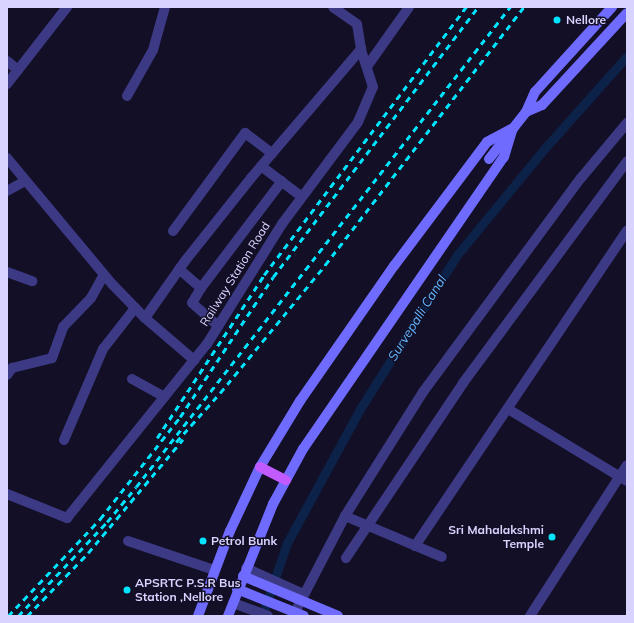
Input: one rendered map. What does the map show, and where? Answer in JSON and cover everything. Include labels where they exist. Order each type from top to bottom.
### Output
[{"type":"main road","points":[[489,159],[526,112],[535,92],[612,7]]},
{"type":"main road","points":[[526,112],[542,105],[627,13]]},
{"type":"main road","points":[[198,616],[214,570],[260,467],[300,402],[394,266],[487,142],[513,128]]},
{"type":"main road","points":[[228,616],[237,604],[237,589],[244,572],[286,480],[303,449],[346,384],[504,157],[513,128]]},
{"type":"main road","points":[[260,467],[286,480]]},
{"type":"main road","points":[[244,572],[338,616]]},
{"type":"main road","points":[[237,589],[298,615]]},
{"type":"street","points":[[7,84],[66,7]]},
{"type":"street","points":[[127,96],[153,50],[165,7]]},
{"type":"street","name":"Railway Station Road","points":[[7,494],[67,518],[194,360],[218,326],[282,224],[358,122],[373,87],[368,65],[360,49],[357,24],[333,7]]},
{"type":"street","points":[[368,65],[409,7]]},
{"type":"street","points":[[145,318],[179,269],[261,166],[360,49]]},
{"type":"street","points":[[7,61],[18,70]]},
{"type":"street","points":[[298,615],[299,598],[345,516],[423,392],[581,178],[627,123]]},
{"type":"street","points":[[173,230],[245,133],[272,153]]},
{"type":"street","points":[[7,158],[104,275],[145,318],[194,360]]},
{"type":"street","points":[[346,558],[366,526],[464,383],[627,161]]},
{"type":"street","points":[[261,166],[302,197]]},
{"type":"street","points":[[7,191],[25,181]]},
{"type":"street","points":[[218,326],[192,303],[201,288],[282,181]]},
{"type":"street","points":[[415,546],[627,231]]},
{"type":"street","points":[[179,269],[201,288]]},
{"type":"street","points":[[7,272],[32,281]]},
{"type":"street","points":[[7,375],[12,368],[52,358],[63,327],[91,298],[104,275]]},
{"type":"street","points":[[64,440],[103,349],[135,308]]},
{"type":"street","points":[[132,379],[164,397]]},
{"type":"street","points":[[508,409],[623,478]]},
{"type":"street","points":[[530,616],[623,478],[627,465]]},
{"type":"street","points":[[345,516],[442,557]]},
{"type":"street","points":[[128,541],[214,570]]},
{"type":"street","points":[[254,576],[290,587],[299,598]]},
{"type":"street","points":[[237,604],[268,616]]},
{"type":"waterway","name":"Survepalli Canal","points":[[262,616],[287,543],[360,409],[457,255],[545,148],[627,56]]},
{"type":"railway","points":[[157,438],[264,275],[466,7]]},
{"type":"railway","points":[[8,616],[100,519],[180,417],[273,277],[478,7]]},
{"type":"railway","points":[[18,616],[107,522],[136,487],[510,7]]},
{"type":"railway","points":[[176,442],[220,393],[325,265],[524,7]]},
{"type":"railway","points":[[27,616],[88,553],[183,439]]},
{"type":"place","name":"Nellore","points":[[557,20]]},
{"type":"place","name":"Sri Mahalakshmi Temple","points":[[552,537]]},
{"type":"place","name":"Petrol Bunk","points":[[203,541]]},
{"type":"place","name":"APSRTC P.S.R Bus Station ,Nellore","points":[[127,590]]}]
